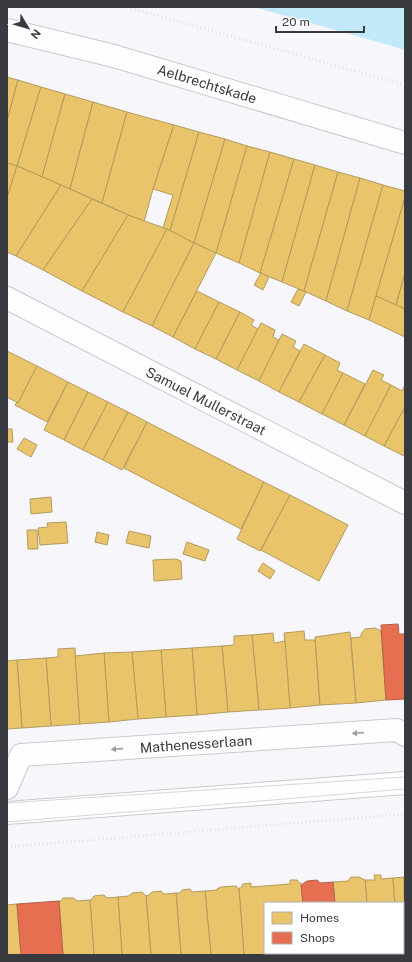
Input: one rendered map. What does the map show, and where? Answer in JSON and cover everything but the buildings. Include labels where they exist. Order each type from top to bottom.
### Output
[{"type":"street","name":"Aelbrechtskade","points":[[7,30],[114,56],[405,143]]},
{"type":"street","name":"Samuel Mullerstraat","points":[[7,298],[405,503]]},
{"type":"street","name":"Mathenesserlaan","points":[[7,788],[21,756],[397,730],[405,735]]},
{"type":"street","points":[[7,812],[405,783]]},
{"type":"path","points":[[127,7],[405,85]]},
{"type":"path","points":[[7,847],[405,814]]},
{"type":"water","points":[[253,7],[405,7],[405,50],[389,45]]},
{"type":"tram line","points":[[7,803],[405,777]]},
{"type":"tram line","points":[[7,822],[405,789]]}]
